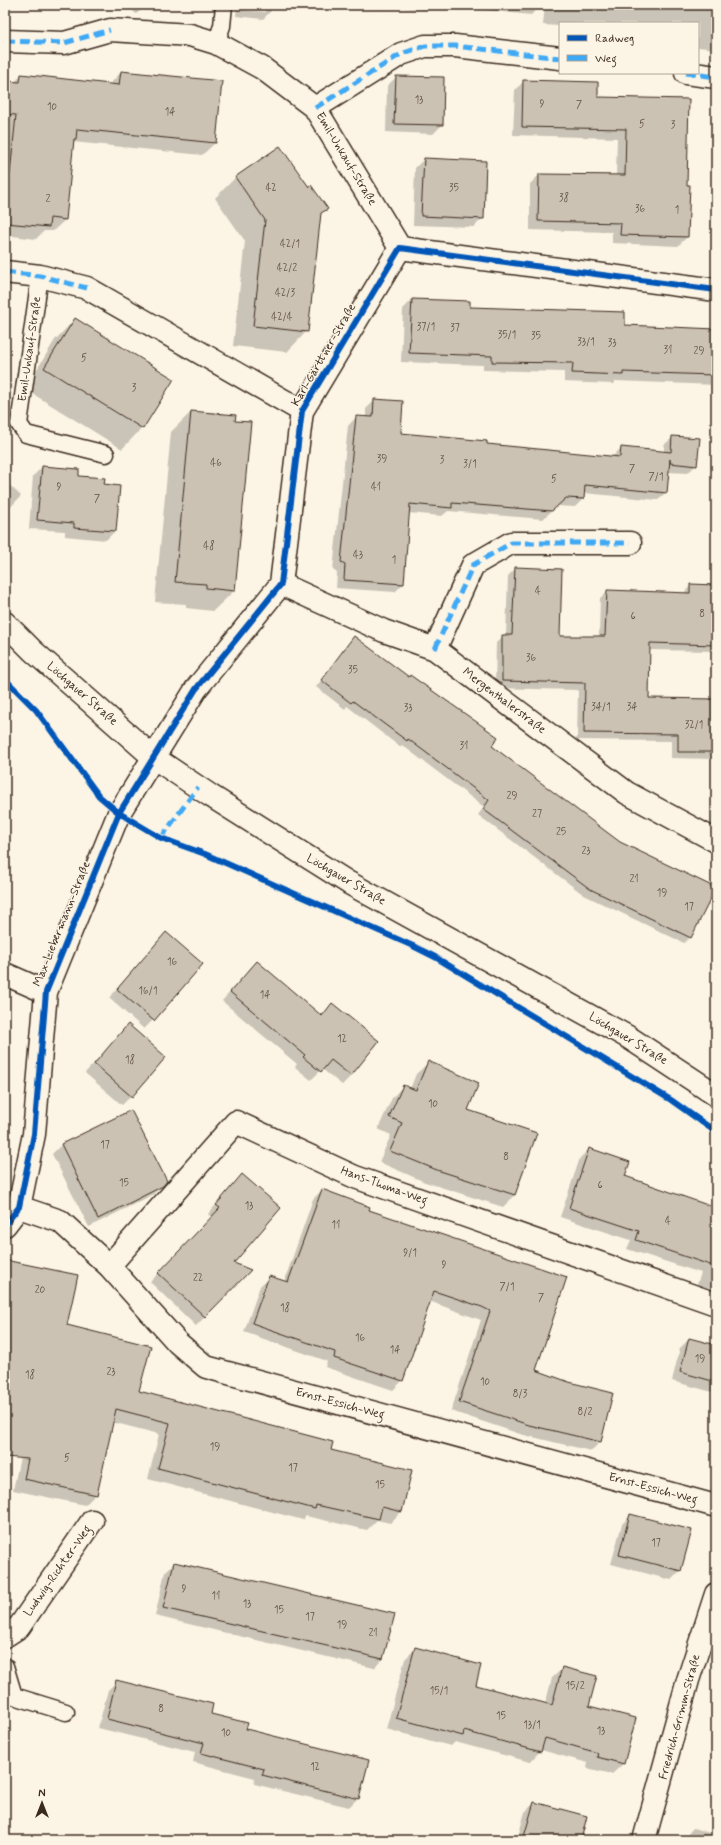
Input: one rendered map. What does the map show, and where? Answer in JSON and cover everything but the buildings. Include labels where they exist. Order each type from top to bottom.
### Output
[{"type":"street","name":"Emil-Unkauf-Straße","points":[[5,41],[64,43],[110,30],[190,34],[216,43],[262,68],[315,108],[400,248]]},
{"type":"street","points":[[315,108],[401,54],[425,46],[455,46],[559,58]]},
{"type":"street","points":[[694,74],[716,77]]},
{"type":"street","points":[[400,248],[716,290]]},
{"type":"street","name":"Karl-Gärttner-Straße","points":[[281,584],[302,411],[400,248]]},
{"type":"street","points":[[5,272],[40,276],[87,288],[302,411]]},
{"type":"street","points":[[435,649],[473,565],[512,543],[630,543]]},
{"type":"street","points":[[153,757],[196,689],[281,584]]},
{"type":"street","name":"Mergenthalerstraße","points":[[281,584],[384,631],[435,649],[627,793],[716,841]]},
{"type":"street","name":"Löchgauer Straße","points":[[5,623],[33,651],[153,757],[274,837],[349,883],[628,1036],[716,1095]]},
{"type":"street","name":"Max-Liebermann-Straße","points":[[5,1225],[19,1206],[34,1134],[46,992],[119,813],[153,757]]},
{"type":"street","points":[[5,974],[46,992]]},
{"type":"street","name":"Hans-Thoma-Weg","points":[[109,1266],[236,1122],[355,1177],[716,1304]]},
{"type":"street","name":"Ernst-Essich-Weg","points":[[19,1206],[60,1221],[109,1266],[178,1343],[206,1367],[716,1506]]},
{"type":"street","name":"Ludwig-Richter-Weg","points":[[5,1636],[19,1627],[92,1521]]},
{"type":"street","name":"Friedrich-Grimm-Straße","points":[[644,1840],[688,1680],[716,1594]]},
{"type":"lane","points":[[216,43],[222,26],[224,5]]},
{"type":"lane","name":"Emil-Unkauf-Straße","points":[[40,276],[19,424],[26,434],[106,454]]},
{"type":"lane","points":[[5,1666],[14,1696],[66,1712]]},
{"type":"marked path","points":[[5,41],[64,43],[110,30]]},
{"type":"marked path","points":[[315,108],[401,54],[425,46],[455,46],[559,58]]},
{"type":"marked path","points":[[694,74],[716,77]]},
{"type":"marked path","points":[[5,272],[40,276],[87,288]]},
{"type":"marked path","points":[[435,649],[473,565],[511,543],[630,543]]},
{"type":"marked path","points":[[161,838],[198,787]]},
{"type":"cycle path","points":[[5,1225],[19,1207],[34,1134],[46,992],[119,813],[196,689],[281,584],[302,411],[400,248],[716,290]]},
{"type":"cycle path","points":[[5,679],[36,710],[99,796],[119,813],[161,838],[205,854],[435,957],[671,1100],[716,1132]]}]
